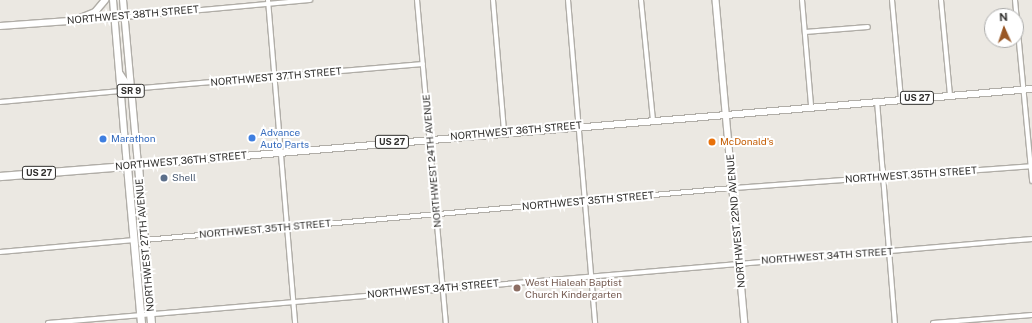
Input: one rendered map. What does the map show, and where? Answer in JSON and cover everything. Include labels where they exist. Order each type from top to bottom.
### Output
[{"type":"highway","name":"NORTHWEST 36TH STREET","points":[[0,176],[138,165]]},
{"type":"highway","name":"NORTHWEST 27TH AVENUE","points":[[138,165],[151,323]]},
{"type":"highway","name":"NORTHWEST 27TH AVENUE","points":[[127,166],[140,319]]},
{"type":"highway","points":[[134,240],[142,243],[145,248]]},
{"type":"main road","points":[[65,21],[92,14],[105,0]]},
{"type":"main road","name":"NORTHWEST 27TH AVENUE","points":[[113,0],[127,166]]},
{"type":"main road","name":"NORTHWEST 27TH AVENUE","points":[[123,0],[138,165]]},
{"type":"main road","name":"NORTHWEST 22ND AVENUE","points":[[716,0],[745,323]]},
{"type":"main road","name":"NORTHWEST 38TH STREET","points":[[2,27],[124,17]]},
{"type":"main road","points":[[119,72],[130,89]]},
{"type":"main road","name":"NORTHWEST 36TH STREET","points":[[138,165],[429,138],[1032,89]]},
{"type":"street","name":"NORTHWEST 38TH STREET","points":[[124,17],[268,2],[310,0]]},
{"type":"street","name":"NORTHWEST 24TH AVENUE","points":[[417,0],[446,323]]},
{"type":"street","points":[[493,0],[504,132]]},
{"type":"street","points":[[568,0],[595,323]]},
{"type":"street","points":[[641,0],[653,120]]},
{"type":"street","points":[[802,0],[811,106]]},
{"type":"street","points":[[892,0],[901,99]]},
{"type":"street","points":[[942,0],[950,95]]},
{"type":"street","points":[[1015,0],[1032,181]]},
{"type":"street","points":[[268,2],[295,323]]},
{"type":"street","points":[[805,32],[868,27]]},
{"type":"street","name":"NORTHWEST 37TH STREET","points":[[130,89],[422,64]]},
{"type":"street","points":[[0,102],[121,91]]},
{"type":"street","points":[[877,101],[895,323]]},
{"type":"street","name":"NORTHWEST 35TH STREET","points":[[144,240],[733,188],[1031,166]]},
{"type":"street","points":[[0,252],[134,240]]},
{"type":"street","name":"NORTHWEST 34TH STREET","points":[[48,323],[140,319],[150,314],[294,301],[1032,240]]},
{"type":"street","points":[[933,323],[1032,315]]},
{"type":"place","name":"Advance Auto Parts","points":[[252,138]]},
{"type":"place","name":"Marathon","points":[[103,139]]},
{"type":"place","name":"McDonald's","points":[[712,142]]},
{"type":"place","name":"Shell","points":[[164,178]]},
{"type":"place","name":"West Hialeah Baptist Church Kindergarten","points":[[517,288]]}]
